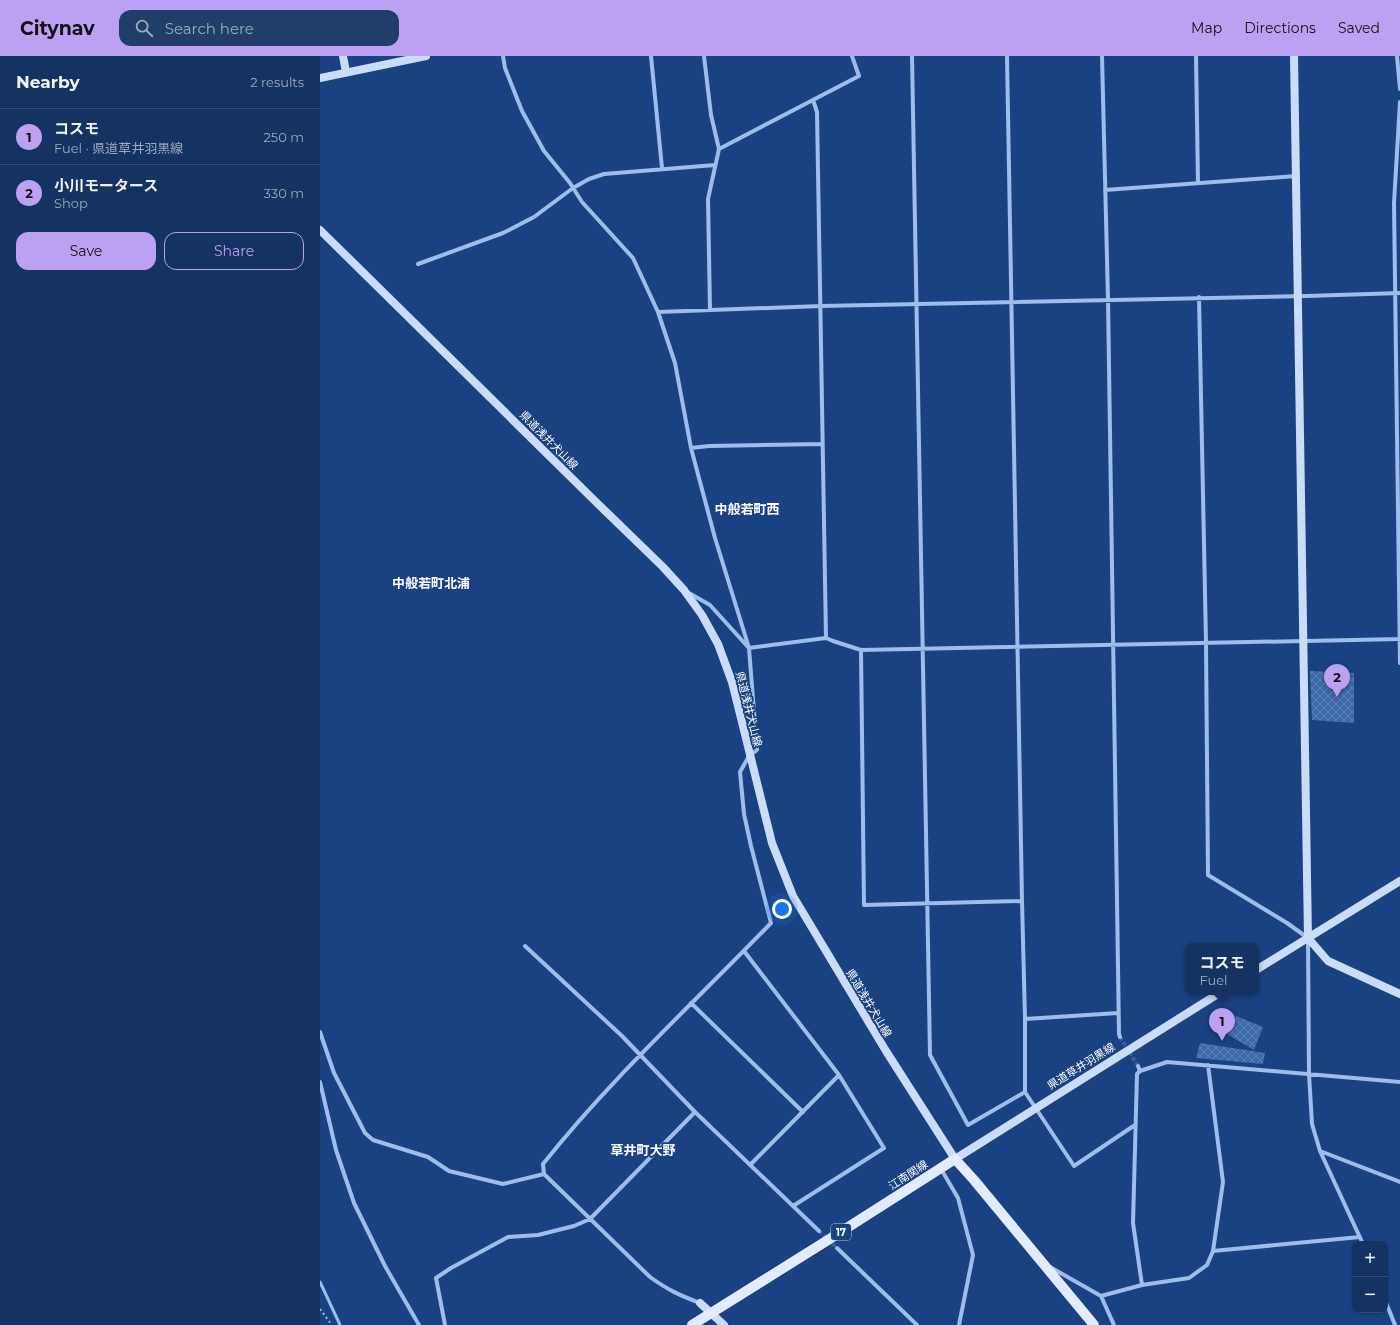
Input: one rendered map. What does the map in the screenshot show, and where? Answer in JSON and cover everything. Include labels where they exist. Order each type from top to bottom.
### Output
[{"type":"main road","points":[[343,56],[346,72]]},
{"type":"main road","points":[[320,78],[426,56]]},
{"type":"main road","points":[[1294,56],[1308,938],[1328,961],[1400,994]]},
{"type":"main road","name":"県道浅井犬山線","points":[[320,230],[664,567],[684,590],[702,615],[718,644],[732,682],[749,756],[772,843],[793,896],[886,1051],[955,1160]]},
{"type":"main road","points":[[1259,968],[1400,881]]},
{"type":"main road","name":"県道草井羽黒線","points":[[955,1160],[1216,995]]},
{"type":"main road","points":[[955,1160],[967,1172],[1094,1325]]},
{"type":"main road","name":"江南関線","points":[[695,1323],[955,1160]]},
{"type":"main road","points":[[700,1303],[724,1325]]},
{"type":"street","points":[[503,56],[505,68],[522,112],[544,151],[574,188],[582,202],[633,258],[658,312],[675,363],[692,448],[715,538],[750,648],[757,750],[749,756],[740,772],[744,814],[750,846],[771,923],[640,1054],[557,1146],[543,1164],[544,1174],[650,1277],[676,1294],[700,1303]]},
{"type":"street","points":[[651,56],[662,168]]},
{"type":"street","points":[[704,56],[712,115],[719,149],[708,199],[710,310]]},
{"type":"street","points":[[719,149],[859,76],[852,56]]},
{"type":"street","points":[[912,56],[930,1056],[968,1125],[1025,1092]]},
{"type":"street","points":[[1007,56],[1025,1019],[1025,1092],[1074,1166],[1135,1125]]},
{"type":"street","points":[[1102,56],[1108,299],[1118,1013],[1120,1037]]},
{"type":"street","points":[[1196,56],[1198,183]]},
{"type":"street","points":[[1397,56],[1400,89]]},
{"type":"street","points":[[813,100],[817,112],[826,638]]},
{"type":"street","points":[[1400,102],[1394,203],[1400,664]]},
{"type":"street","points":[[418,264],[503,233],[534,217],[589,179],[604,174],[662,168],[715,165]]},
{"type":"street","points":[[1105,190],[1296,176]]},
{"type":"street","points":[[658,312],[1012,301],[1400,293]]},
{"type":"street","points":[[1198,297],[1206,643],[1208,875],[1308,938],[1309,1074],[1312,1124],[1320,1151],[1361,1241]]},
{"type":"street","points":[[692,448],[709,446],[822,444]]},
{"type":"street","points":[[684,590],[710,605],[750,648]]},
{"type":"street","points":[[750,648],[826,638],[861,650],[1400,639]]},
{"type":"street","points":[[861,650],[864,905],[1022,901]]},
{"type":"street","points":[[525,946],[640,1054],[695,1112],[751,1164],[819,1232]]},
{"type":"street","points":[[744,951],[839,1075],[884,1148],[793,1206]]},
{"type":"street","points":[[691,1003],[803,1112]]},
{"type":"street","points":[[1025,1019],[1118,1013]]},
{"type":"street","points":[[320,1032],[334,1073],[365,1133],[373,1140],[428,1157],[449,1171],[503,1184],[544,1174]]},
{"type":"street","points":[[1142,1285],[1133,1224],[1137,1074],[1140,1071],[1167,1062],[1400,1082]]},
{"type":"street","points":[[1101,1296],[1142,1285],[1189,1278],[1207,1265],[1212,1251],[1222,1182],[1208,1065]]},
{"type":"street","points":[[1138,1066],[1140,1071]]},
{"type":"street","points":[[751,1164],[839,1075]]},
{"type":"street","points":[[320,1082],[336,1150],[354,1203],[385,1266],[419,1325]]},
{"type":"street","points":[[445,1325],[436,1278],[451,1268],[508,1237],[538,1235],[574,1226],[590,1219],[695,1112]]},
{"type":"street","points":[[1320,1151],[1400,1182]]},
{"type":"street","points":[[941,1168],[958,1198],[974,1255],[959,1325]]},
{"type":"street","points":[[1212,1251],[1360,1237]]},
{"type":"street","points":[[837,1248],[917,1325]]},
{"type":"street","points":[[1041,1261],[1101,1296],[1114,1325]]},
{"type":"street","points":[[1388,1308],[1395,1325]]},
{"type":"lane","points":[[320,1282],[340,1325]]},
{"type":"path","points":[[320,1309],[328,1322],[332,1325]]},
{"type":"building","points":[[1310,671],[1354,673],[1354,723],[1312,720]]},
{"type":"building","points":[[1229,1013],[1263,1027],[1254,1050],[1220,1030]]},
{"type":"building","points":[[1200,1043],[1265,1053],[1263,1064],[1196,1058]]},
{"type":"tunnel","points":[[1120,1037],[1138,1066]]},
{"type":"tunnel","points":[[819,1231],[837,1248]]},
{"type":"place","name":"小川モータース","points":[[1337,697]]},
{"type":"place","name":"コスモ","points":[[1222,1041]]},
{"type":"district","name":"中般若町西","points":[[747,509]]},
{"type":"district","name":"中般若町北浦","points":[[431,583]]},
{"type":"district","name":"草井町大野","points":[[643,1150]]}]
